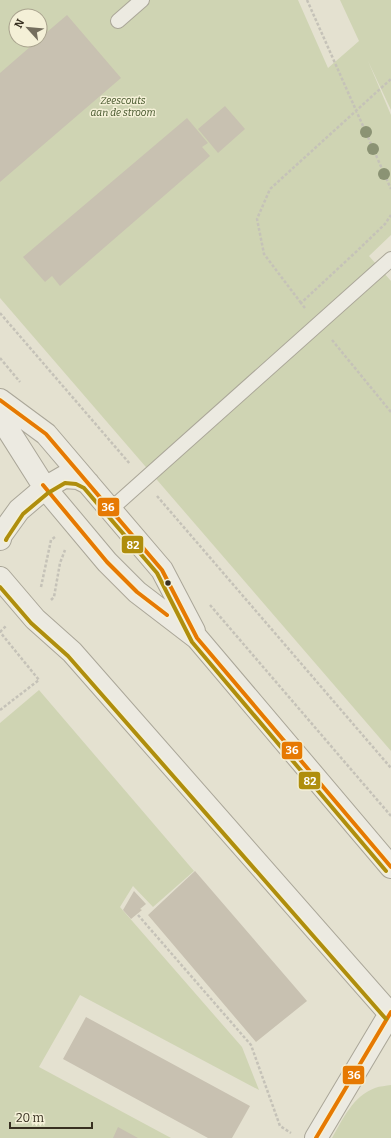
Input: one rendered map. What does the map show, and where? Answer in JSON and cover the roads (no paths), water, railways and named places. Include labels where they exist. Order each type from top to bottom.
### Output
[{"type":"street","points":[[0,400],[46,434],[162,570],[197,638]]},
{"type":"street","points":[[0,417],[45,488],[107,562],[137,592],[197,638],[391,867]]},
{"type":"street","points":[[0,539],[19,510],[45,488],[64,477],[78,478],[88,483]]},
{"type":"street","points":[[0,578],[35,620],[72,652],[390,1013],[316,1138]]},
{"type":"lane","points":[[118,21],[142,0]]},
{"type":"lane","points":[[110,510],[391,259]]},
{"type":"park label","name":"Zeescouts aan de stroom","points":[[123,106]]}]
